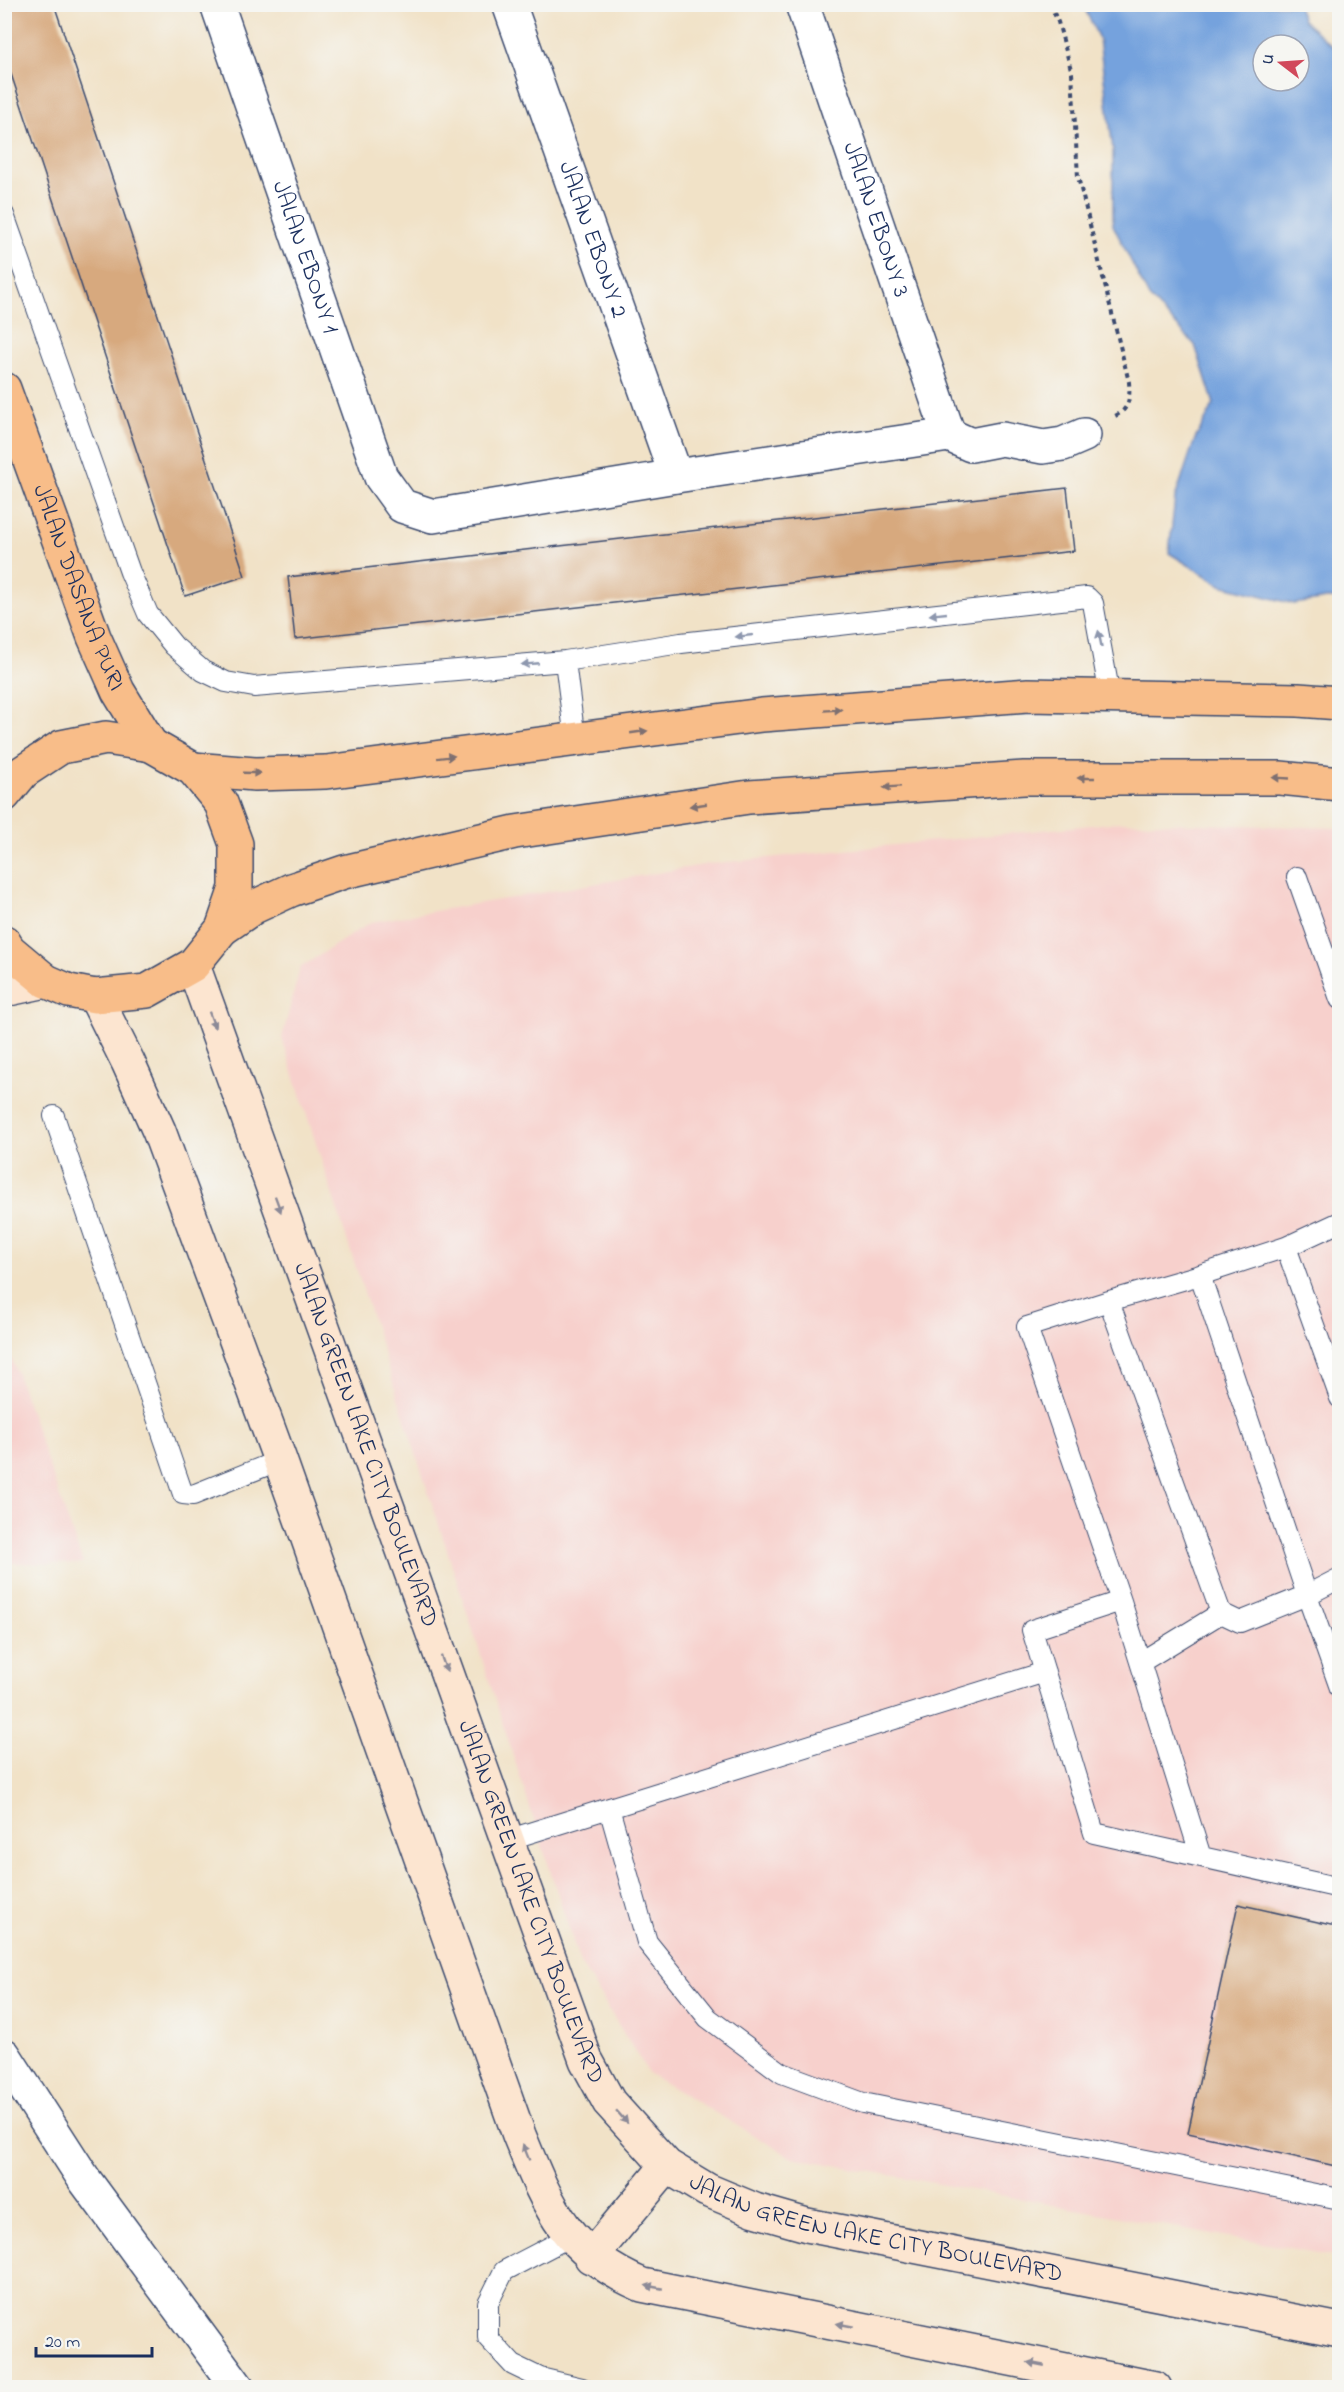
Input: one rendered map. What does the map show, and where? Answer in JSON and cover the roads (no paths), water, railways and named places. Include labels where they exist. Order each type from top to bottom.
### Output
[{"type":"main road","name":"JALAN DASANA PURI","points":[[4,389],[94,637],[118,691],[151,745]]},
{"type":"main road","points":[[193,769],[255,774],[326,772],[762,715],[1028,694],[1340,703]]},
{"type":"main road","points":[[4,795],[23,772],[61,747],[106,738],[151,745],[193,769],[221,803],[236,844],[236,888],[222,929]]},
{"type":"main road","points":[[4,942],[9,950],[46,981],[69,991],[94,996],[147,991],[193,965],[222,929],[254,907],[344,872],[515,832],[749,798],[1024,778],[1280,778],[1340,784]]},
{"type":"street","name":"JALAN EBONY 1","points":[[217,4],[381,477],[402,506],[433,516],[676,476]]},
{"type":"street","name":"JALAN EBONY 2","points":[[509,4],[676,476]]},
{"type":"street","name":"JALAN EBONY 3","points":[[802,4],[949,435]]},
{"type":"street","points":[[676,476],[949,435],[971,445],[1002,439],[1043,447],[1064,444],[1084,435]]},
{"type":"street","name":"JALAN GREEN LAKE CITY BOULEVARD","points":[[193,965],[586,2060],[609,2102],[667,2166],[717,2194],[754,2210],[807,2224],[1340,2330]]},
{"type":"street","points":[[4,990],[46,981]]},
{"type":"street","points":[[94,996],[128,1062],[159,1131],[280,1460],[519,2135],[536,2177],[555,2214],[581,2247],[614,2273],[642,2285],[1155,2388]]},
{"type":"street","points":[[4,2055],[84,2179],[238,2388]]},
{"type":"street","points":[[581,2247],[667,2166]]},
{"type":"lane","points":[[4,215],[130,572],[148,614],[174,646],[203,670],[226,682],[254,687],[565,661],[681,643],[1087,597],[1093,603],[1110,696]]},
{"type":"lane","points":[[565,661],[575,741]]},
{"type":"lane","points":[[1297,877],[1340,999]]},
{"type":"lane","points":[[54,1116],[183,1494],[193,1495],[280,1460]]},
{"type":"lane","points":[[1201,1857],[1141,1662],[1027,1326],[1286,1247],[1340,1222]]},
{"type":"lane","points":[[1286,1247],[1340,1398]]},
{"type":"lane","points":[[1200,1275],[1340,1688]]},
{"type":"lane","points":[[1109,1301],[1221,1613],[1240,1622],[1307,1595],[1340,1578]]},
{"type":"lane","points":[[1121,1601],[1032,1630],[1094,1833],[1340,1888]]},
{"type":"lane","points":[[1141,1662],[1221,1613]]},
{"type":"lane","points":[[507,1840],[1045,1672]]},
{"type":"lane","points":[[609,1808],[647,1942],[708,2018],[782,2073],[863,2103],[1340,2199]]},
{"type":"lane","points":[[581,2247],[504,2271],[488,2303],[488,2338],[513,2365],[540,2378],[582,2388]]},
{"type":"water","points":[[1083,5],[1298,5],[1303,20],[1339,52],[1339,597],[1294,604],[1221,585],[1169,553],[1175,498],[1195,439],[1214,404],[1195,345],[1149,297],[1113,225],[1113,150],[1099,39]]}]
